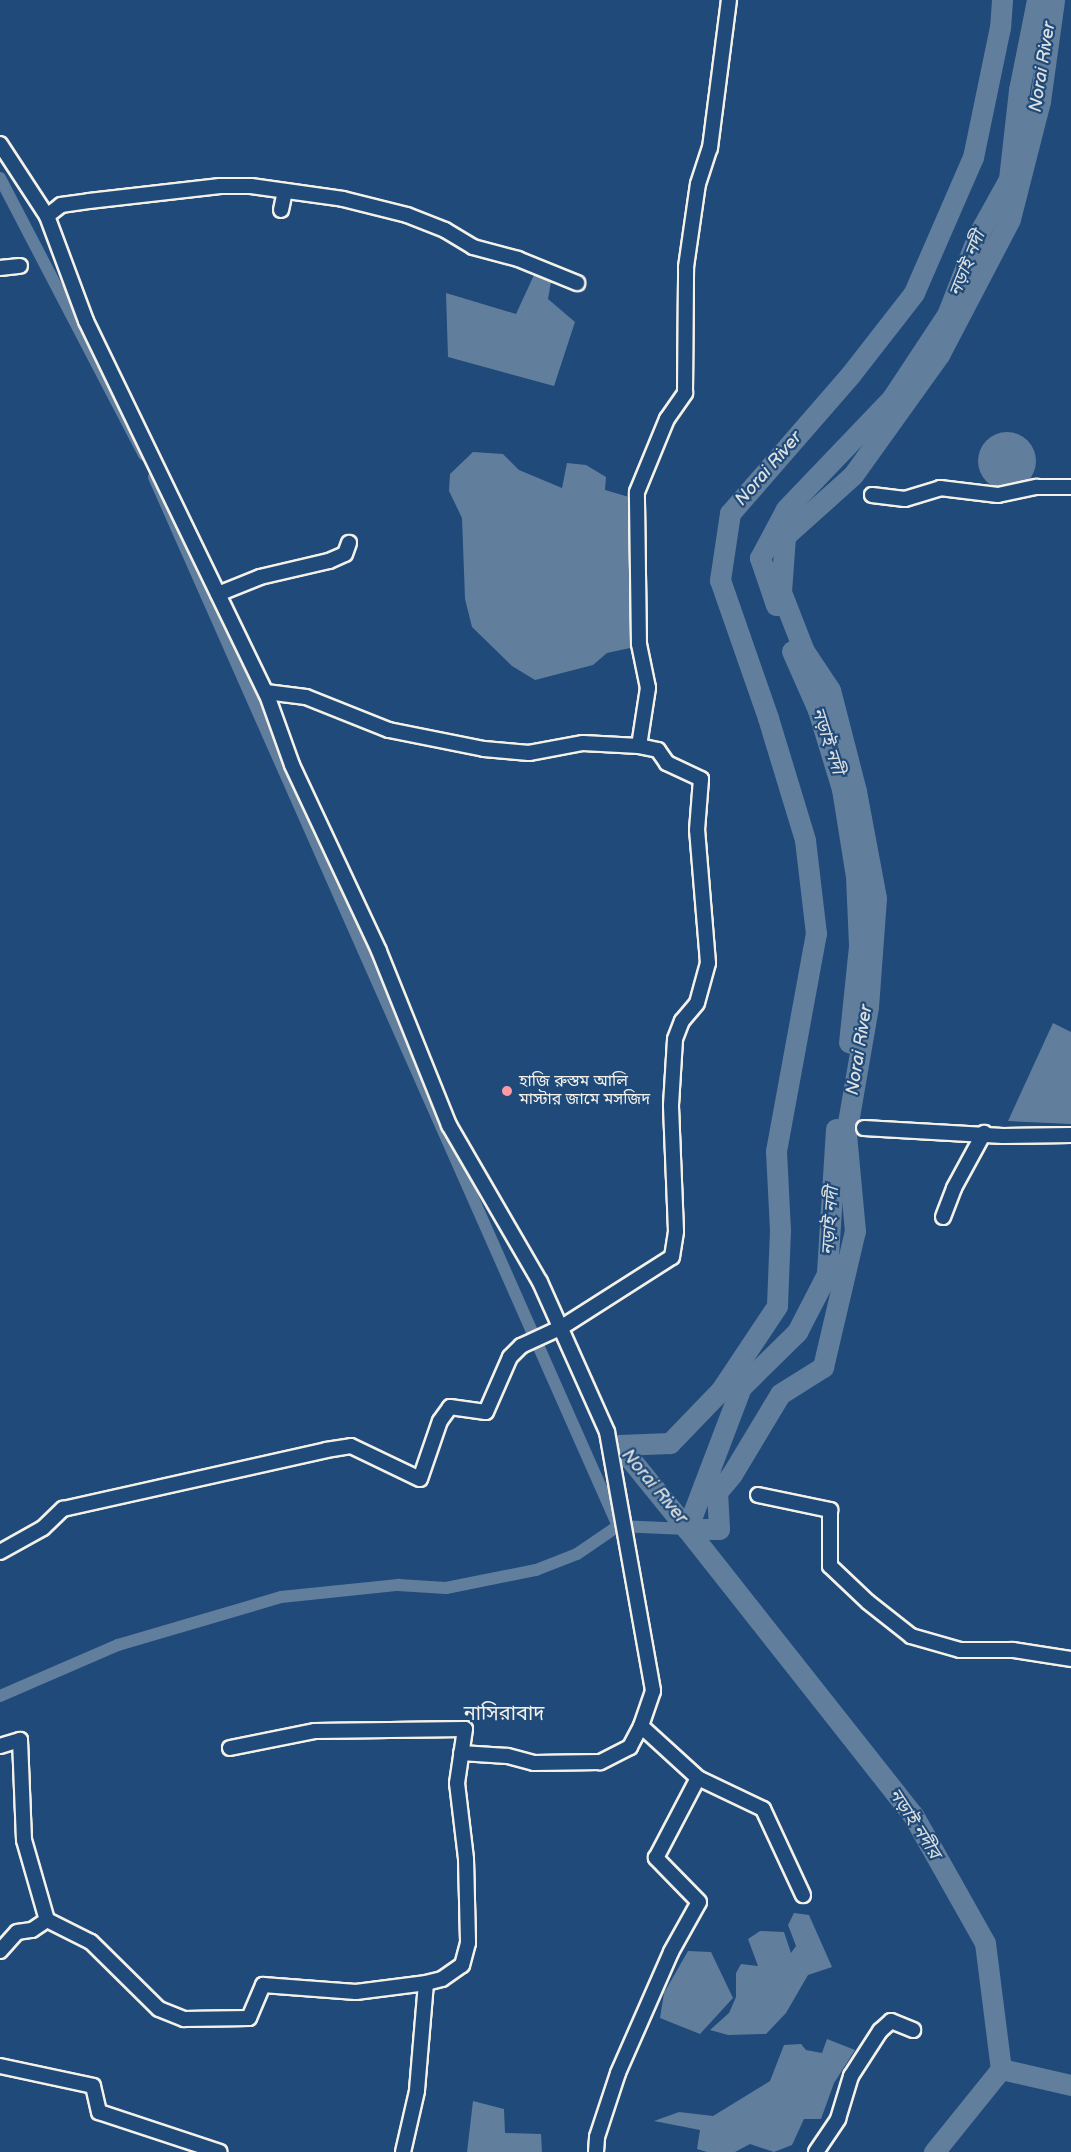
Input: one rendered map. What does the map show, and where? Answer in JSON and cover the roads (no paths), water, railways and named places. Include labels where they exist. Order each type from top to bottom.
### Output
[{"type":"street","points":[[639,746],[648,688],[639,644],[637,492],[652,451],[685,393],[686,267],[698,184],[710,148],[729,0]]},
{"type":"street","points":[[0,144],[47,216],[86,321],[266,692],[292,765],[379,951],[449,1125],[562,1327],[607,1432],[652,1691],[641,1726],[630,1747],[600,1762],[534,1763],[507,1756],[462,1754]]},
{"type":"street","points":[[47,216],[61,205],[220,186],[285,191],[406,215],[445,230],[473,247],[518,259],[577,283]]},
{"type":"street","points":[[281,210],[285,191]]},
{"type":"street","points":[[0,268],[20,266]]},
{"type":"street","points":[[872,495],[905,498],[940,488],[998,495],[1038,487],[1071,487]]},
{"type":"street","points":[[218,594],[260,577],[329,561],[345,554],[349,543]]},
{"type":"street","points":[[0,1552],[43,1528],[63,1509],[351,1446],[420,1479],[440,1421],[450,1407],[486,1412],[510,1357],[521,1346],[562,1327],[672,1257],[676,1231],[671,1105],[675,1039],[682,1021],[697,1003],[708,963],[698,841],[701,779],[667,763],[658,750],[639,746],[584,743],[529,753],[484,749],[389,730],[306,697],[266,692]]},
{"type":"street","points":[[864,1128],[1071,1135]]},
{"type":"street","points":[[943,1217],[954,1188],[984,1133]]},
{"type":"street","points":[[759,1495],[830,1510],[830,1566],[868,1602],[911,1635],[960,1650],[1013,1650],[1071,1659]]},
{"type":"street","points":[[641,1726],[698,1778],[763,1809],[803,1895]]},
{"type":"street","points":[[0,1746],[20,1740],[24,1839],[47,1920],[92,1942],[159,2009],[184,2019],[249,2018],[263,1985],[356,1992],[442,1979],[462,1965],[468,1943],[466,1859],[457,1783],[465,1729],[315,1731],[230,1748]]},
{"type":"street","points":[[597,2152],[597,2138],[618,2073],[671,1952],[699,1902],[656,1858],[698,1778]]},
{"type":"street","points":[[0,1951],[17,1932],[32,1930],[47,1920]]},
{"type":"street","points":[[403,2152],[417,2091],[426,1983]]},
{"type":"street","points":[[816,2152],[838,2119],[851,2076],[870,2052],[880,2031],[891,2021],[913,2030]]},
{"type":"street","points":[[0,2066],[93,2086],[99,2112],[220,2152]]},
{"type":"water","points":[[534,275],[551,282],[548,299],[575,322],[554,386],[448,357],[446,293],[516,314]]},
{"type":"water","points":[[1007,432],[1018,434],[1031,445],[1036,461],[1034,472],[1023,485],[1007,490],[996,488],[983,477],[978,461],[980,450],[991,437]]},
{"type":"water","points":[[473,452],[503,454],[519,470],[562,488],[567,463],[586,465],[606,477],[605,490],[629,497],[635,554],[630,648],[607,653],[593,665],[535,680],[512,666],[472,627],[465,599],[462,518],[449,491],[450,474]]},
{"type":"water","points":[[1053,1023],[1071,1032],[1071,1124],[1008,1121]]},
{"type":"water","points":[[794,1913],[809,1915],[832,1967],[808,1975],[786,2013],[766,2034],[728,2035],[710,2030],[729,2013],[736,1997],[736,1973],[741,1964],[758,1966],[748,1939],[760,1931],[784,1932],[791,1953],[796,1946],[788,1925]]},
{"type":"water","points":[[688,1951],[711,1952],[733,1998],[700,2034],[660,2018],[664,1993]]},
{"type":"water","points":[[827,2039],[855,2050],[834,2083],[821,2119],[804,2119],[792,2145],[774,2152],[750,2144],[735,2152],[707,2152],[697,2149],[700,2130],[654,2121],[679,2112],[713,2116],[770,2081],[784,2045],[801,2044],[806,2050],[822,2053]]},
{"type":"water","points":[[473,2101],[504,2109],[505,2133],[541,2134],[542,2152],[467,2152]]},
{"type":"waterway","name":"Norai River","points":[[1002,0],[1000,27],[973,157],[914,293],[851,374],[730,513],[720,580],[768,718],[805,840],[816,933],[776,1151],[780,1230],[777,1306],[721,1390],[670,1443],[619,1445],[687,1529],[719,1529],[717,1492],[732,1474],[780,1394],[823,1367],[855,1231],[846,1134],[868,1007],[876,898],[856,791],[830,690],[804,651],[781,592],[785,536],[853,475],[939,355],[1010,219],[1040,101],[1054,0]]},
{"type":"waterway","name":"নড়াই নদী","points":[[776,605],[760,558],[786,509],[892,398],[947,315],[979,233],[1009,179],[1019,90],[1037,0]]},
{"type":"waterway","points":[[0,178],[144,455]]},
{"type":"waterway","points":[[154,477],[618,1526]]},
{"type":"waterway","name":"নড়াই নদী","points":[[792,651],[818,710],[842,789],[856,876],[859,946],[849,1042]]},
{"type":"waterway","name":"নড়াই নদীর","points":[[836,1129],[827,1274],[797,1332],[741,1387],[687,1529],[913,1815],[985,1943],[1001,2069],[934,2152]]},
{"type":"waterway","points":[[0,1696],[118,1645],[281,1597],[398,1585],[446,1588],[536,1570],[577,1554],[618,1526],[687,1529]]},
{"type":"waterway","points":[[1001,2069],[1071,2085]]},
{"type":"place","name":"হাজি রুস্তম আলি মাস্টার জামে মসজিদ","points":[[507,1091]]},
{"type":"district","name":"নাসিরাবাদ","points":[[504,1714]]}]
